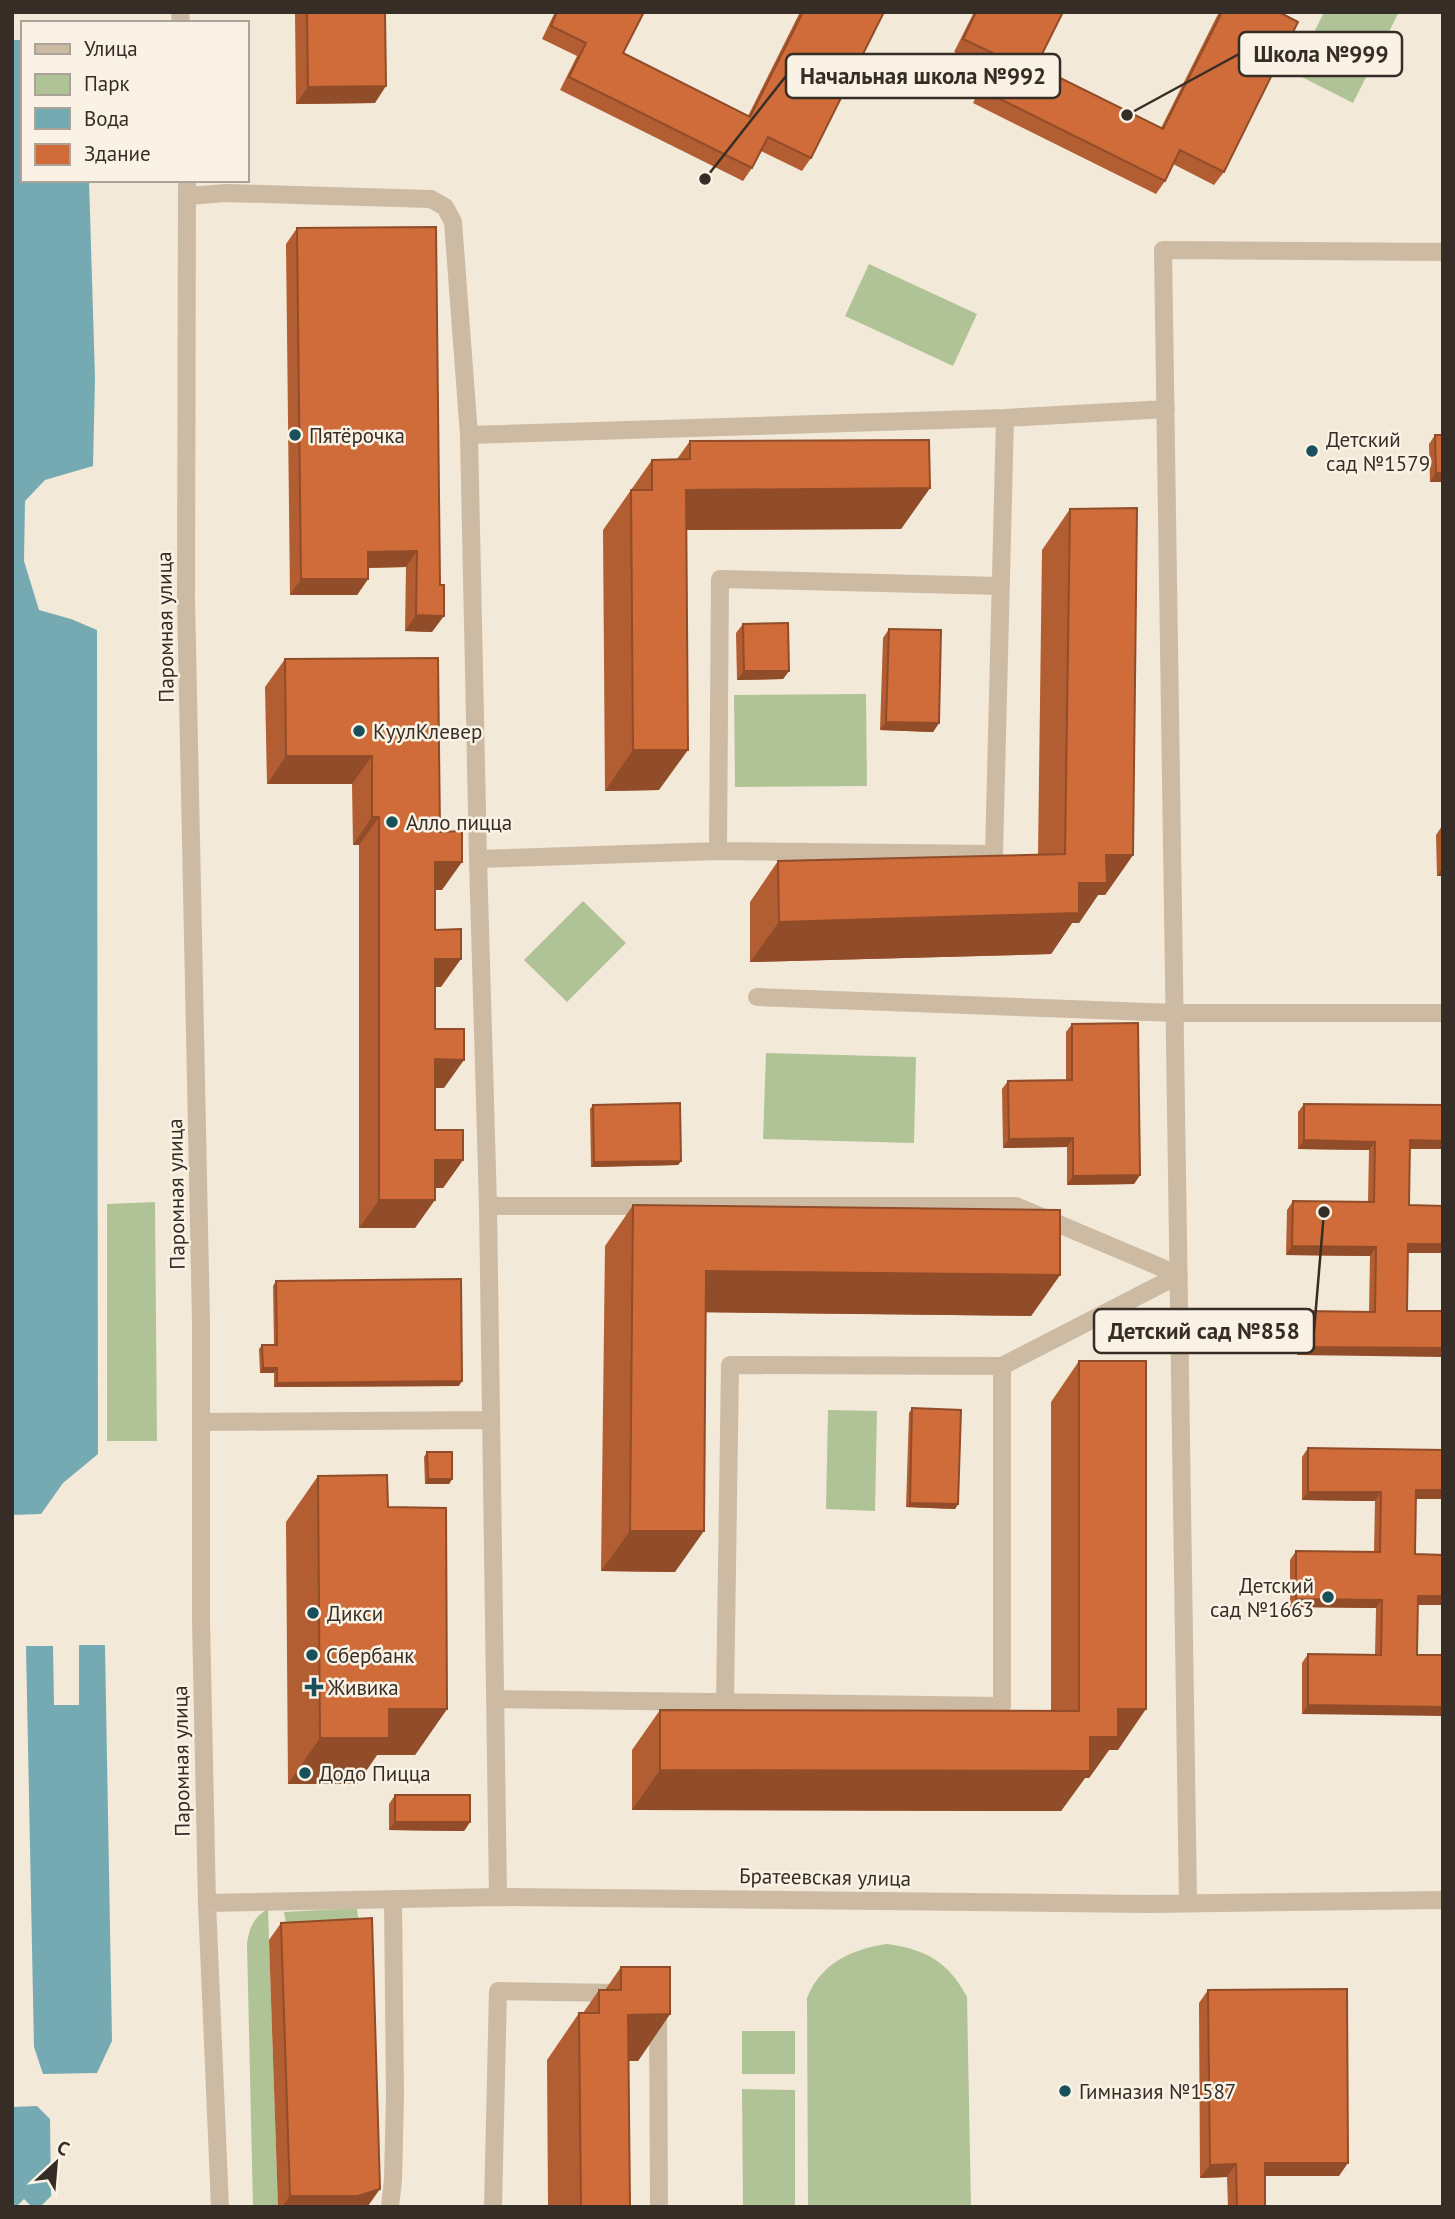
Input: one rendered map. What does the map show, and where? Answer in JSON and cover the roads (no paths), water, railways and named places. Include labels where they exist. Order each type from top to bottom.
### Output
[{"type":"street","points":[[188,188],[226,193],[431,198],[445,206],[453,222],[469,435],[488,1206],[498,1897]]},
{"type":"street","name":"Паромная улица","points":[[188,188],[186,599],[201,1322],[201,1620],[206,1903],[220,2207]]},
{"type":"street","points":[[1188,1902],[1163,250],[1443,252]]},
{"type":"street","points":[[469,435],[1005,418],[1166,409]]},
{"type":"street","points":[[478,859],[718,851],[994,855],[1005,418]]},
{"type":"street","points":[[718,851],[720,579],[1001,586]]},
{"type":"street","points":[[757,997],[1175,1013],[1443,1013]]},
{"type":"street","points":[[488,1206],[1016,1206],[1179,1275]]},
{"type":"street","points":[[725,1702],[730,1365],[1002,1366],[1179,1275]]},
{"type":"street","points":[[496,1699],[1002,1706],[1002,1366]]},
{"type":"street","points":[[201,1422],[492,1420]]},
{"type":"street","name":"Братеевская улица","points":[[206,1903],[498,1897],[1123,1903],[1443,1900]]},
{"type":"street","points":[[390,2207],[395,2095],[393,1899]]},
{"type":"street","points":[[493,2207],[498,1991],[631,1993]]},
{"type":"street","points":[[657,1993],[659,2207]]},
{"type":"water","points":[[12,40],[21,40],[21,182],[89,182],[95,378],[93,466],[45,480],[25,501],[24,561],[39,610],[97,630],[98,1454],[63,1483],[41,1514],[12,1515]]},
{"type":"water","points":[[79,1645],[105,1645],[112,2041],[97,2073],[43,2074],[34,2047],[26,1646],[53,1646],[54,1705],[79,1705]]},
{"type":"water","points":[[37,2106],[50,2119],[51,2196],[40,2207],[32,2207],[24,2199],[16,2207],[12,2207],[12,2107]]},
{"type":"place","name":"Школа №999","points":[[1127,115]]},
{"type":"place","name":"Начальная школа №992","points":[[705,179]]},
{"type":"place","name":"Пятёрочка","points":[[295,435]]},
{"type":"place","name":"Детский сад №1579","points":[[1312,451]]},
{"type":"place","name":"КуулКлевер","points":[[359,731]]},
{"type":"place","name":"Алло пицца","points":[[392,822]]},
{"type":"place","name":"Детский сад №858","points":[[1324,1212]]},
{"type":"place","name":"Детский сад №1663","points":[[1328,1597]]},
{"type":"place","name":"Дикси","points":[[313,1613]]},
{"type":"place","name":"Сбербанк","points":[[312,1655]]},
{"type":"place","name":"Живика","points":[[314,1687]]},
{"type":"place","name":"Додо Пицца","points":[[305,1773]]},
{"type":"place","name":"Гимназия №1587","points":[[1065,2091]]}]
